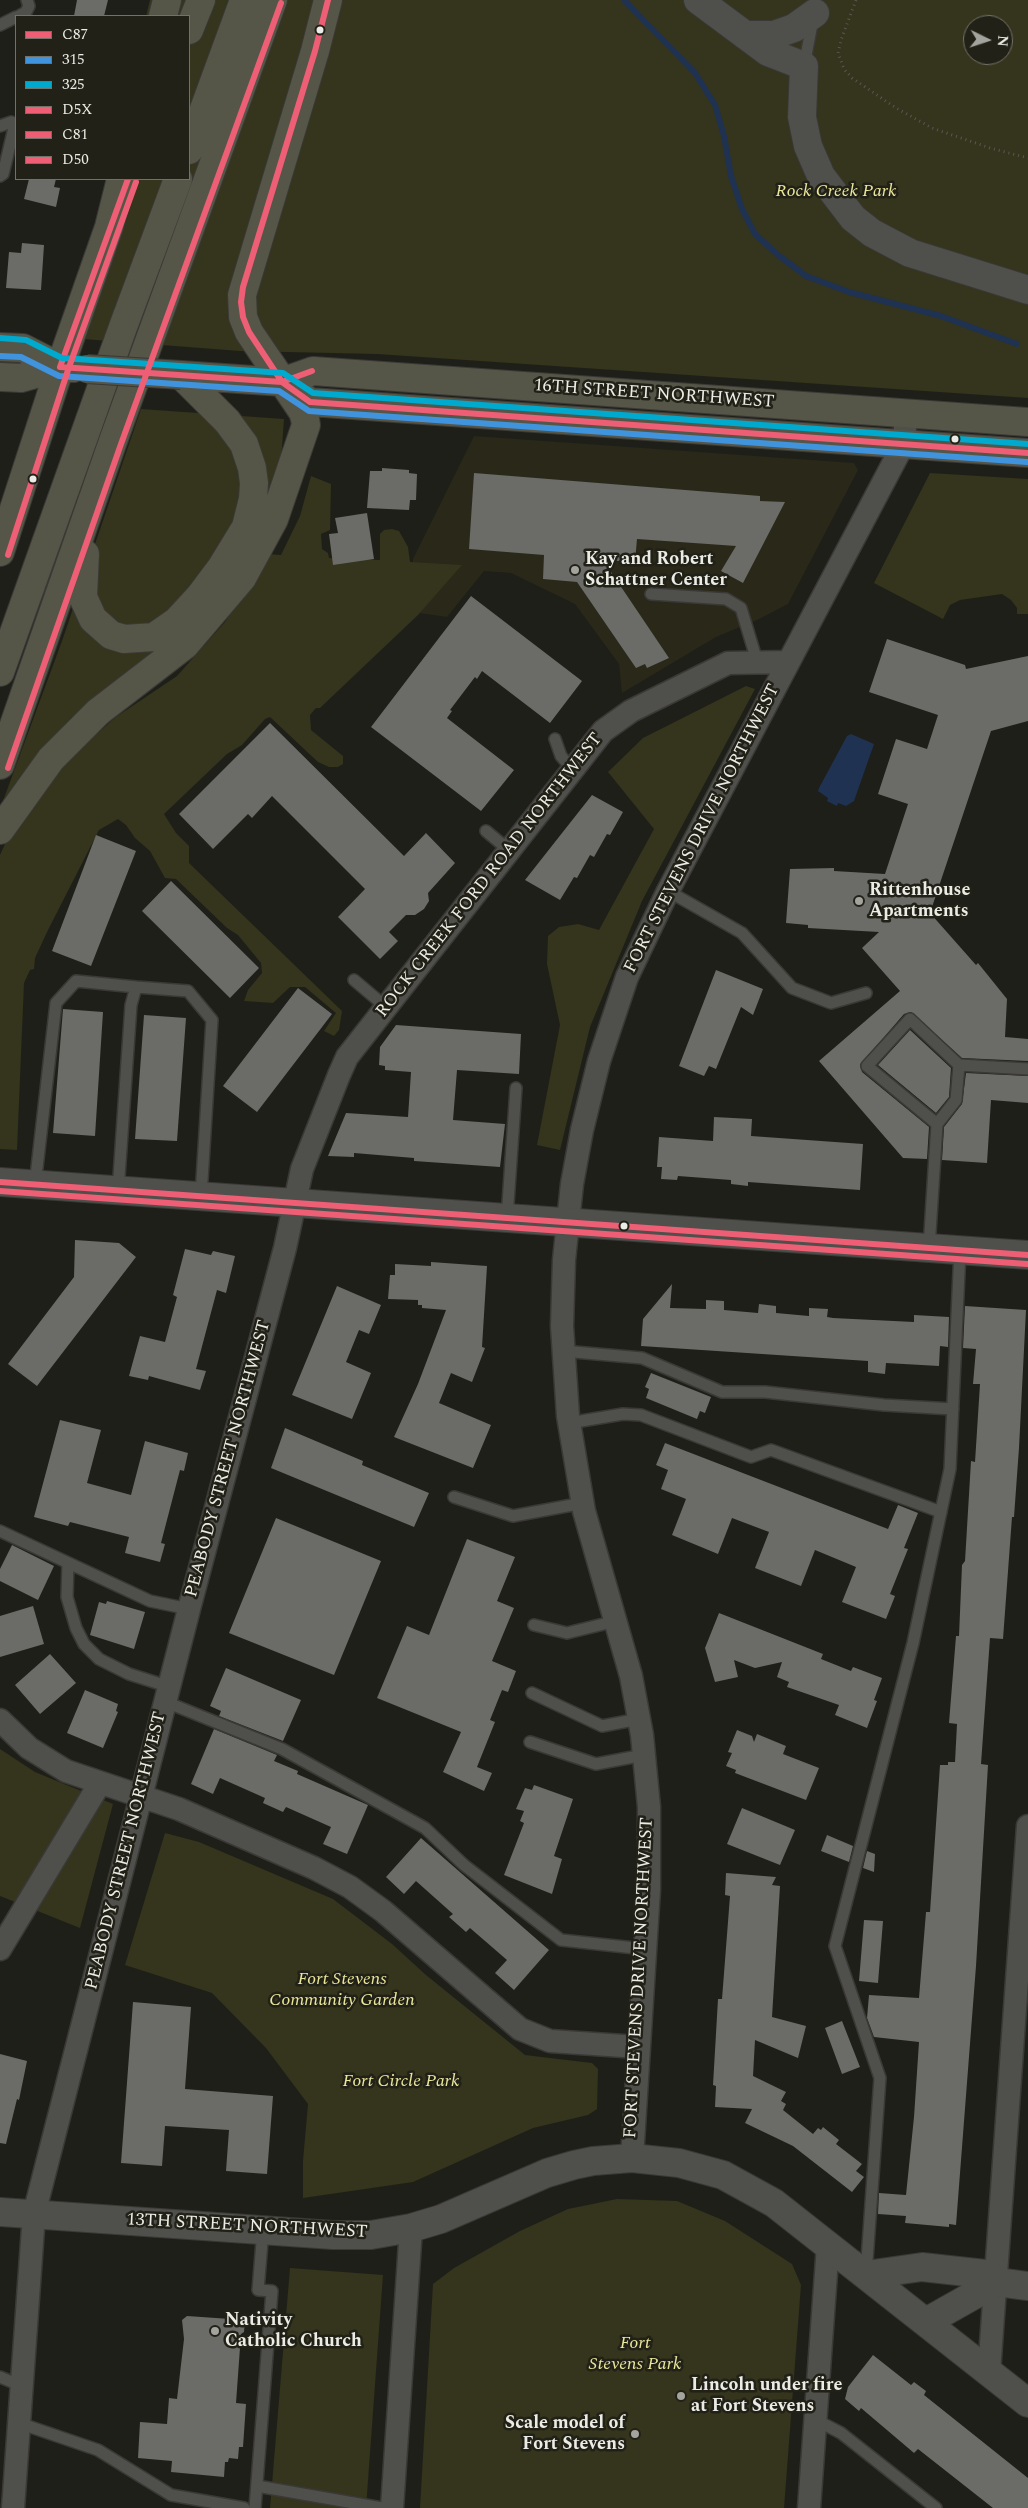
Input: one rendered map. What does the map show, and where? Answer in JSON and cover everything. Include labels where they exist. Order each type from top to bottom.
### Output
[{"type":"main road","points":[[162,15],[167,0]]},
{"type":"main road","points":[[190,28],[201,0]]},
{"type":"main road","points":[[190,147],[244,0]]},
{"type":"main road","points":[[0,765],[273,0]]},
{"type":"main road","points":[[0,830],[51,759],[98,712],[186,646],[242,578],[274,519],[306,425],[303,412],[245,324],[242,310],[242,295],[315,51],[328,0]]},
{"type":"main road","points":[[109,227],[121,180]]},
{"type":"main road","points":[[1,548],[60,367],[109,227],[128,180]]},
{"type":"main road","points":[[0,672],[122,327],[178,180]]},
{"type":"main road","name":"16TH STREET NORTHWEST","points":[[0,347],[23,348],[60,367]]},
{"type":"main road","name":"16TH STREET NORTHWEST","points":[[0,377],[21,378],[60,367],[282,382],[312,371],[1028,422]]},
{"type":"main road","points":[[93,501],[82,586],[92,619],[111,635],[124,639],[154,637],[177,621],[221,568],[246,527],[253,499],[252,468],[244,444],[227,422],[181,376]]},
{"type":"main road","name":"16TH STREET NORTHWEST","points":[[282,382],[310,402],[1028,452]]},
{"type":"street","points":[[698,0],[768,52],[804,66],[802,118],[808,146],[821,176],[853,218],[872,233],[910,253],[1028,290]]},
{"type":"street","points":[[745,35],[774,35],[794,28],[815,6]]},
{"type":"street","name":"FORT STEVENS DRIVE NORTHWEST","points":[[632,2158],[650,1862],[649,1807],[639,1719],[631,1676],[583,1503],[569,1422],[563,1351],[563,1287],[567,1222],[582,1130],[604,1044],[627,977],[668,891],[904,443],[906,413]]},
{"type":"street","name":"ROCK CREEK FORD ROAD NORTHWEST","points":[[295,1203],[306,1158],[347,1057],[510,851],[597,737],[631,711],[728,663],[757,661],[788,662]]},
{"type":"street","points":[[0,1182],[1028,1254]]},
{"type":"street","name":"PEABODY STREET NORTHWEST","points":[[13,2508],[10,2425],[22,2386],[34,2214],[190,1609],[286,1248],[295,1203]]},
{"type":"street","points":[[0,1720],[9,1731],[48,1761],[66,1771],[179,1809],[314,1868],[350,1887],[383,1911],[520,2029],[550,2041],[638,2047]]},
{"type":"street","points":[[0,1949],[100,1783]]},
{"type":"street","points":[[989,2372],[997,2282],[1028,1826]]},
{"type":"street","name":"13TH STREET NORTHWEST","points":[[0,2212],[358,2236],[411,2228],[460,2212],[556,2170],[593,2161],[632,2158],[679,2162],[738,2182],[774,2203],[1028,2403]]},
{"type":"street","points":[[392,2508],[411,2228]]},
{"type":"street","points":[[809,2508],[828,2245]]},
{"type":"street","points":[[866,2275],[922,2266],[985,2274],[997,2282],[1028,2286]]},
{"type":"street","points":[[926,2322],[997,2282]]},
{"type":"lane","points":[[21,15],[26,12],[29,6],[27,0]]},
{"type":"lane","points":[[804,66],[815,6]]},
{"type":"lane","points":[[0,25],[15,18]]},
{"type":"lane","points":[[0,126],[11,122],[14,128],[5,165],[0,176]]},
{"type":"lane","points":[[651,594],[726,599],[741,608],[757,661]]},
{"type":"lane","points":[[555,740],[561,756],[572,769]]},
{"type":"lane","points":[[486,831],[510,851]]},
{"type":"lane","points":[[668,891],[742,932],[792,988],[831,1002],[866,993]]},
{"type":"lane","points":[[354,980],[386,1007]]},
{"type":"lane","points":[[35,1185],[56,1003],[76,982],[188,991],[212,1020],[201,1196]]},
{"type":"lane","points":[[118,1191],[131,1005],[136,987]]},
{"type":"lane","points":[[937,1124],[867,1066],[910,1019],[959,1065],[1028,1069]]},
{"type":"lane","points":[[929,1248],[937,1124],[956,1100],[959,1065]]},
{"type":"lane","points":[[507,1218],[516,1088]]},
{"type":"lane","points":[[866,2275],[880,2078],[835,1946],[913,1643],[950,1469],[960,1250]]},
{"type":"lane","points":[[563,1351],[642,1358],[722,1392],[766,1392],[884,1405],[953,1409]]},
{"type":"lane","points":[[569,1422],[623,1414],[642,1415],[751,1457],[771,1450],[941,1512]]},
{"type":"lane","points":[[454,1497],[513,1516],[583,1503]]},
{"type":"lane","points":[[0,1531],[150,1600],[190,1609]]},
{"type":"lane","points":[[68,1563],[67,1598],[76,1628],[84,1644],[99,1659],[282,1749],[425,1828],[464,1865],[561,1940],[644,1949]]},
{"type":"lane","points":[[534,1625],[567,1633],[616,1621]]},
{"type":"lane","points":[[532,1694],[602,1726],[639,1719]]},
{"type":"lane","points":[[530,1742],[596,1764],[644,1756]]},
{"type":"lane","points":[[255,2508],[272,2291],[258,2290],[263,2230]]},
{"type":"lane","points":[[0,2377],[22,2386]]},
{"type":"lane","points":[[816,2420],[841,2433],[936,2508]]},
{"type":"lane","points":[[10,2425],[98,2450],[171,2495],[244,2508]]},
{"type":"lane","points":[[256,2486],[382,2508]]},
{"type":"path","points":[[856,0],[838,53],[844,69],[852,78],[896,108],[932,128],[990,148],[1028,158]]},
{"type":"shaded area","points":[[474,436],[854,463],[858,470],[788,604],[757,620],[716,637],[622,693],[619,664],[575,604],[511,573],[484,571],[447,617],[412,612],[413,559]]},
{"type":"green space","name":"Rock Creek Park","points":[[150,0],[1028,0],[1028,398],[377,354],[240,351],[57,337],[81,278],[106,180],[190,180],[190,15],[146,15]]},
{"type":"green space","points":[[141,409],[284,419],[280,475],[256,529],[151,663],[71,718],[36,759],[0,809],[62,641]]},
{"type":"green space","points":[[930,473],[1028,479],[1028,614],[1017,614],[1017,608],[1011,600],[1002,594],[960,600],[950,605],[943,619],[874,583]]},
{"type":"green space","points":[[311,476],[331,484],[330,530],[321,534],[322,549],[328,553],[329,558],[380,560],[380,534],[384,530],[392,529],[399,531],[408,547],[410,562],[462,565],[418,615],[320,708],[316,708],[310,715],[311,730],[343,756],[343,764],[338,767],[329,767],[318,762],[270,717],[265,719],[242,745],[227,754],[164,814],[176,833],[189,846],[189,863],[342,1011],[339,1030],[334,1036],[324,1031],[336,1013],[305,987],[290,987],[273,1003],[244,1001],[248,990],[262,973],[261,963],[238,935],[227,928],[176,879],[165,878],[150,851],[118,819],[99,830],[48,930],[35,958],[34,969],[30,970],[24,983],[17,1150],[0,1149],[0,855],[15,822],[65,761],[116,717],[177,676],[225,622],[267,554],[281,555],[300,516]]},
{"type":"green space","points":[[746,686],[755,689],[642,901],[590,1027],[560,1150],[537,1145],[560,1025],[547,964],[548,936],[559,927],[578,924],[599,930],[654,829],[608,772],[643,738]]},
{"type":"green space","points":[[0,1749],[35,1772],[113,1804],[80,1928],[0,1896]]},
{"type":"green space","name":"Fort Circle Park","points":[[165,1833],[199,1842],[333,1899],[392,1944],[426,1975],[525,2055],[592,2063],[598,2069],[597,2109],[588,2115],[533,2128],[413,2182],[303,2198],[303,2161],[308,2104],[266,2048],[212,1993],[125,1965]]},
{"type":"green space","name":"Fort Stevens Park","points":[[617,2199],[677,2201],[725,2221],[792,2264],[801,2285],[784,2508],[420,2508],[433,2284],[454,2268],[520,2231],[568,2209]]},
{"type":"green space","points":[[290,2268],[383,2275],[366,2508],[270,2508]]},
{"type":"water","points":[[851,734],[874,744],[854,801],[846,806],[838,803],[837,806],[827,801],[828,798],[818,791],[847,736]]},
{"type":"building","points":[[77,0],[108,0],[104,15],[74,15]]},
{"type":"building","points":[[29,180],[56,180],[54,187],[60,188],[56,207],[24,199]]},
{"type":"building","points":[[22,243],[44,245],[41,290],[6,288],[9,252],[21,253]]},
{"type":"building","points":[[382,468],[409,470],[409,473],[417,474],[416,500],[410,500],[409,510],[367,508],[370,471],[382,471]]},
{"type":"building","name":"Kay and Robert Schattner Center","points":[[474,473],[760,496],[760,501],[785,502],[743,583],[721,571],[736,546],[637,539],[635,562],[603,560],[669,658],[647,668],[645,664],[636,668],[577,582],[543,579],[544,555],[469,549]]},
{"type":"building","points":[[367,513],[374,559],[333,565],[329,534],[338,533],[335,518]]},
{"type":"building","points":[[471,596],[582,681],[550,723],[482,671],[477,679],[475,677],[450,710],[452,711],[447,718],[514,770],[481,811],[371,727]]},
{"type":"building","name":"Rittenhouse Apartments","points":[[887,639],[965,665],[966,669],[1028,656],[1028,721],[991,731],[930,913],[976,965],[978,963],[1007,999],[1005,1037],[1028,1039],[1028,1061],[962,1058],[911,1012],[904,1014],[860,1065],[862,1072],[929,1127],[927,1159],[903,1158],[819,1061],[900,991],[862,948],[879,932],[808,928],[808,925],[786,923],[790,869],[834,868],[834,871],[885,874],[908,804],[878,794],[896,739],[927,749],[938,715],[869,692]]},
{"type":"building","points":[[270,723],[404,856],[426,833],[455,863],[428,893],[429,901],[424,909],[415,915],[406,915],[389,932],[398,941],[380,959],[338,917],[365,889],[272,796],[252,818],[248,814],[213,849],[179,814]]},
{"type":"building","points":[[592,795],[623,812],[610,835],[607,834],[594,857],[590,855],[577,878],[574,877],[560,900],[525,880]]},
{"type":"building","points":[[96,835],[136,851],[91,966],[52,951]]},
{"type":"building","points":[[171,881],[259,968],[230,998],[142,911]]},
{"type":"building","points":[[716,970],[763,989],[753,1015],[741,1007],[716,1069],[709,1066],[704,1076],[679,1066]]},
{"type":"building","points":[[298,988],[332,1014],[257,1112],[223,1086]]},
{"type":"building","points":[[63,1009],[103,1012],[95,1136],[53,1133]]},
{"type":"building","points":[[144,1015],[186,1018],[177,1141],[135,1139]]},
{"type":"building","points":[[396,1025],[521,1034],[519,1074],[457,1070],[453,1120],[505,1124],[500,1167],[414,1161],[414,1158],[354,1153],[354,1157],[328,1156],[346,1113],[408,1117],[411,1072],[385,1070],[385,1066],[379,1065],[380,1047]]},
{"type":"building","points":[[910,1030],[951,1068],[949,1097],[936,1113],[878,1065]]},
{"type":"building","points":[[966,1073],[1028,1076],[1028,1103],[991,1100],[987,1163],[942,1160],[944,1127],[962,1104]]},
{"type":"building","points":[[714,1117],[752,1119],[751,1136],[863,1144],[860,1190],[748,1182],[748,1186],[731,1184],[731,1180],[678,1176],[677,1180],[661,1179],[662,1167],[657,1167],[659,1137],[713,1141]]},
{"type":"building","points":[[75,1240],[119,1243],[136,1257],[37,1386],[8,1364],[74,1277]]},
{"type":"building","points":[[185,1249],[211,1255],[213,1251],[235,1256],[226,1293],[217,1290],[196,1369],[206,1371],[200,1390],[149,1376],[148,1380],[129,1376],[140,1336],[165,1342],[177,1297],[173,1295]]},
{"type":"building","points":[[431,1262],[487,1266],[482,1347],[485,1348],[472,1382],[451,1373],[439,1403],[491,1425],[473,1468],[394,1437],[418,1384],[446,1310],[422,1308],[422,1305],[418,1305],[418,1300],[388,1299],[390,1275],[395,1275],[395,1264],[431,1266]]},
{"type":"building","points":[[672,1284],[670,1308],[706,1309],[706,1300],[724,1301],[724,1310],[758,1313],[759,1304],[776,1306],[776,1313],[809,1316],[809,1308],[828,1309],[827,1317],[833,1318],[914,1322],[914,1315],[949,1317],[948,1347],[940,1346],[939,1366],[886,1363],[885,1374],[868,1372],[868,1361],[641,1346],[643,1319]]},
{"type":"building","points":[[337,1286],[381,1305],[369,1334],[359,1330],[346,1362],[371,1373],[352,1419],[292,1395]]},
{"type":"building","points":[[965,1306],[1026,1310],[1019,1448],[1003,1639],[990,1638],[981,1764],[988,1765],[976,1966],[956,2225],[949,2224],[949,2227],[905,2223],[906,2216],[878,2214],[879,2193],[906,2195],[919,2042],[874,2037],[867,2018],[869,1995],[919,1998],[926,1912],[930,1912],[940,1765],[948,1765],[948,1762],[955,1762],[957,1724],[949,1723],[956,1636],[959,1636],[962,1565],[965,1561],[971,1461],[975,1462],[980,1384],[973,1384],[976,1349],[963,1348]]},
{"type":"building","points":[[651,1373],[711,1397],[705,1413],[700,1411],[697,1419],[646,1398],[649,1389],[645,1387]]},
{"type":"building","points":[[60,1420],[101,1430],[87,1483],[131,1495],[145,1441],[188,1453],[184,1471],[180,1470],[161,1543],[165,1544],[160,1562],[125,1553],[129,1537],[70,1522],[68,1526],[34,1517]]},
{"type":"building","points":[[285,1428],[363,1461],[362,1465],[429,1493],[414,1527],[271,1468]]},
{"type":"building","points":[[665,1443],[888,1529],[898,1505],[918,1513],[904,1548],[908,1549],[890,1594],[895,1596],[886,1619],[842,1602],[856,1567],[815,1550],[801,1586],[755,1568],[769,1532],[732,1518],[718,1554],[672,1535],[686,1499],[661,1489],[668,1470],[656,1465]]},
{"type":"building","points":[[276,1518],[381,1561],[334,1675],[229,1633]]},
{"type":"building","points":[[467,1539],[515,1557],[497,1601],[514,1608],[492,1661],[516,1671],[508,1692],[502,1690],[490,1720],[495,1722],[477,1767],[492,1773],[484,1791],[443,1772],[461,1732],[377,1698],[407,1626],[429,1635]]},
{"type":"building","points":[[12,1545],[54,1566],[38,1600],[0,1581],[0,1569]]},
{"type":"building","points":[[107,1601],[145,1612],[134,1649],[90,1635],[99,1602],[106,1604]]},
{"type":"building","points":[[33,1606],[44,1644],[0,1657],[0,1616]]},
{"type":"building","points":[[719,1613],[823,1654],[821,1659],[851,1671],[853,1667],[882,1678],[874,1700],[877,1701],[867,1728],[835,1715],[839,1705],[787,1687],[789,1682],[777,1677],[782,1662],[755,1668],[734,1660],[738,1677],[715,1682],[705,1648]]},
{"type":"building","points":[[50,1654],[76,1683],[40,1714],[15,1685]]},
{"type":"building","points":[[226,1668],[301,1700],[283,1741],[219,1716],[221,1711],[210,1706]]},
{"type":"building","points":[[85,1690],[118,1704],[116,1711],[118,1712],[103,1748],[67,1733]]},
{"type":"building","points":[[214,1729],[277,1755],[274,1761],[298,1771],[297,1774],[368,1805],[347,1854],[323,1844],[331,1827],[286,1807],[283,1812],[263,1803],[265,1798],[220,1778],[213,1794],[191,1784]]},
{"type":"building","points":[[737,1730],[752,1736],[754,1742],[757,1734],[786,1746],[783,1754],[819,1768],[806,1800],[735,1773],[736,1770],[726,1766],[732,1753],[728,1752]]},
{"type":"building","points":[[534,1785],[573,1799],[554,1856],[562,1859],[552,1894],[504,1875],[524,1823],[520,1821],[524,1811],[516,1809],[525,1788],[532,1790]]},
{"type":"building","points":[[742,1808],[795,1830],[780,1865],[727,1844]]},
{"type":"building","points":[[827,1835],[853,1846],[849,1862],[821,1851]]},
{"type":"building","points":[[421,1838],[549,1950],[514,1990],[495,1973],[507,1960],[470,1928],[466,1932],[449,1917],[453,1914],[416,1881],[404,1894],[386,1877]]},
{"type":"building","points":[[867,1851],[875,1854],[874,1872],[863,1868]]},
{"type":"building","points":[[726,1873],[776,1877],[772,1885],[780,1886],[772,2017],[806,2026],[798,2058],[755,2040],[753,2076],[786,2092],[781,2101],[786,2104],[783,2110],[813,2134],[818,2128],[821,2130],[823,2127],[839,2140],[836,2144],[862,2164],[856,2171],[864,2177],[852,2192],[793,2146],[745,2123],[752,2109],[715,2107],[716,2086],[713,2085],[718,1999],[722,1999],[730,1896],[725,1895]]},
{"type":"building","points":[[864,1920],[883,1921],[878,1983],[859,1981]]},
{"type":"building","points":[[133,2002],[191,2007],[185,2089],[273,2096],[267,2174],[226,2171],[229,2130],[165,2126],[162,2166],[121,2163]]},
{"type":"building","points":[[842,2021],[860,2067],[842,2074],[825,2028]]},
{"type":"building","points":[[0,2054],[27,2061],[19,2100],[17,2099],[6,2144],[0,2143]]},
{"type":"building","points":[[187,2316],[245,2320],[244,2332],[241,2334],[236,2403],[246,2404],[243,2447],[239,2447],[238,2459],[229,2458],[228,2462],[225,2462],[224,2477],[171,2472],[172,2461],[138,2458],[140,2422],[167,2424],[169,2398],[177,2399],[184,2339],[182,2320]]},
{"type":"building","points":[[873,2355],[911,2385],[914,2382],[926,2391],[924,2395],[1028,2478],[1028,2508],[993,2508],[918,2449],[914,2453],[861,2408],[859,2411],[845,2399],[848,2387]]},
{"type":"waterway","points":[[624,0],[695,73],[715,105],[724,136],[731,176],[742,209],[755,234],[778,255],[806,276],[849,292],[941,316],[1017,344]]},
{"type":"transit line","name":"C87","points":[[328,0],[315,51],[243,287],[241,302],[243,317],[249,332],[282,382],[310,402],[1028,453]]},
{"type":"transit line","name":"C81","points":[[8,768],[121,444],[281,3]]},
{"type":"transit line","name":"C87","points":[[60,367],[128,180]]},
{"type":"transit line","name":"C81","points":[[8,555],[68,370],[136,182]]},
{"type":"transit line","name":"325","points":[[0,338],[26,340],[62,358],[283,373],[313,393],[1028,444]]},
{"type":"transit line","name":"315","points":[[0,356],[21,357],[59,376],[279,391],[309,411],[1027,462]]},
{"type":"transit line","name":"C87","points":[[60,367],[282,382],[312,371]]},
{"type":"transit line","name":"D5X","points":[[0,1182],[1028,1255]]},
{"type":"transit line","name":"D50","points":[[0,1191],[1027,1264]]},
{"type":"place","name":"Kay and Robert Schattner Center","points":[[575,570]]},
{"type":"place","name":"Rittenhouse Apartments","points":[[859,901]]},
{"type":"place","name":"Nativity Catholic Church","points":[[215,2331]]},
{"type":"place","name":"Lincoln under fire at Fort Stevens","points":[[681,2396]]},
{"type":"place","name":"Scale model of Fort Stevens","points":[[635,2434]]},
{"type":"park label","name":"Fort Stevens Community Garden","points":[[342,1990]]}]
